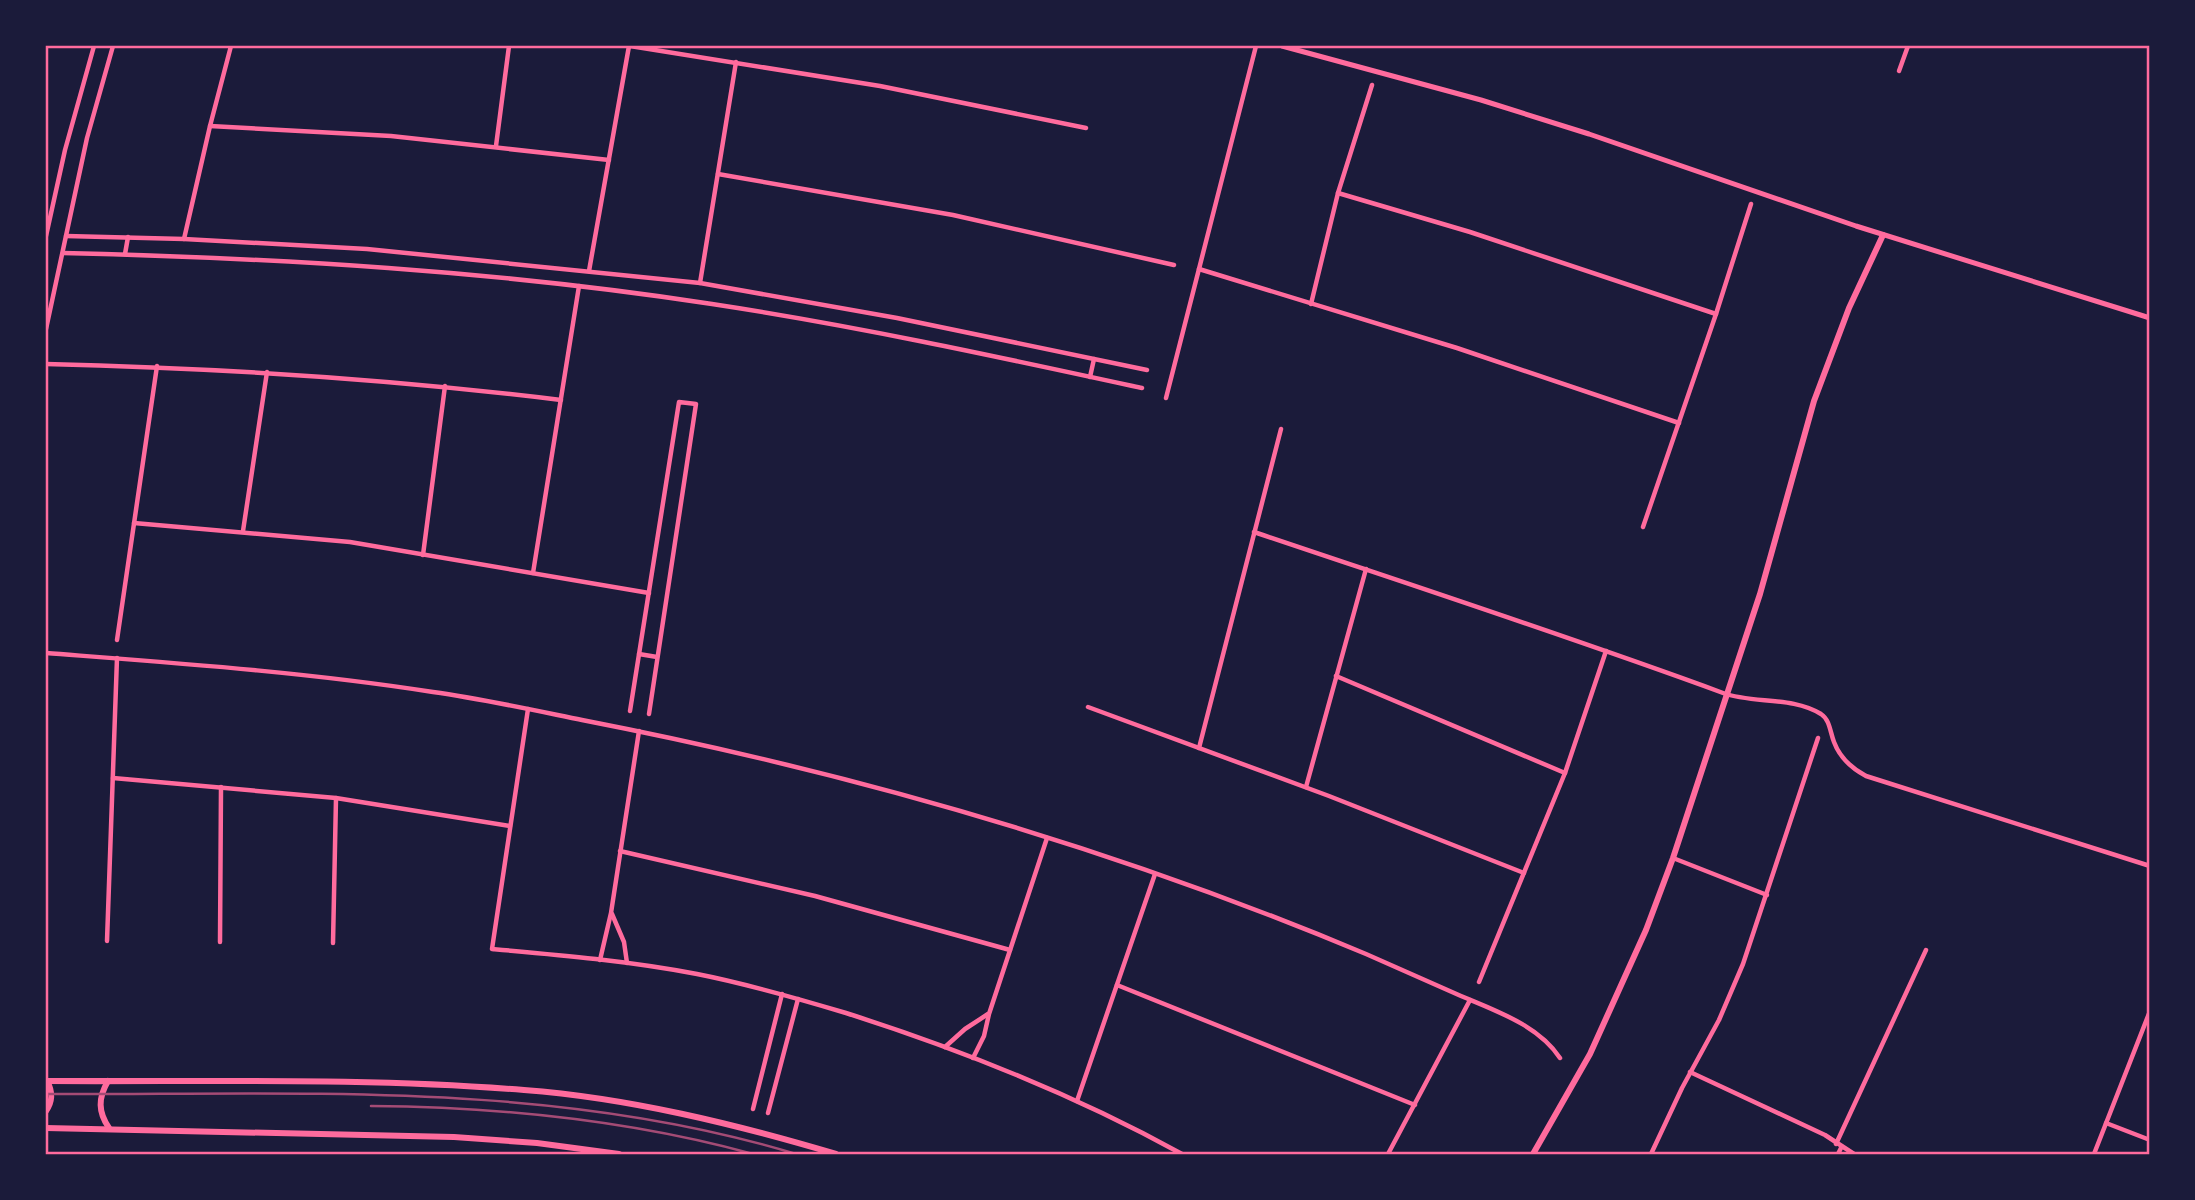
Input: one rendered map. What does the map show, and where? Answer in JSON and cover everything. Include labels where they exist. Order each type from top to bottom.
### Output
[{"type":"main road","points":[[1533,1154],[1609,1016],[1646,930],[1673,858],[1772,554],[1814,401],[1849,308],[1883,235]]},
{"type":"main road","points":[[46,1111],[52,1094],[46,1081],[369,1083],[526,1090],[600,1099],[678,1114],[836,1154]]},
{"type":"main road","points":[[108,1081],[100,1105],[104,1121],[109,1128]]},
{"type":"main road","points":[[46,1128],[454,1137],[537,1143],[619,1154]]},
{"type":"street","points":[[46,236],[65,150],[94,46]]},
{"type":"street","points":[[46,329],[87,138],[113,46]]},
{"type":"street","points":[[184,239],[231,46]]},
{"type":"street","points":[[496,146],[509,46]]},
{"type":"street","points":[[590,271],[629,46],[933,96],[1086,128]]},
{"type":"street","points":[[1166,398],[1256,46]]},
{"type":"street","points":[[1282,46],[1481,100],[1589,134],[1883,235],[2150,318]]},
{"type":"street","points":[[1899,71],[1908,46]]},
{"type":"street","points":[[700,283],[736,62]]},
{"type":"street","points":[[1311,304],[1338,193],[1372,85]]},
{"type":"street","points":[[210,126],[351,133],[496,146],[609,160]]},
{"type":"street","points":[[718,174],[953,215],[1174,265]]},
{"type":"street","points":[[1338,193],[1470,232],[1716,314]]},
{"type":"street","points":[[1643,527],[1751,204]]},
{"type":"street","points":[[66,236],[367,249],[700,283],[897,318],[1147,370]]},
{"type":"street","points":[[125,254],[128,237]]},
{"type":"street","points":[[62,253],[333,263],[579,286],[703,302],[841,325],[1142,388]]},
{"type":"street","points":[[1199,269],[1538,374],[1679,423]]},
{"type":"street","points":[[533,573],[579,286]]},
{"type":"street","points":[[1090,377],[1094,359]]},
{"type":"street","points":[[46,364],[267,372],[445,386],[561,400]]},
{"type":"street","points":[[117,640],[157,366]]},
{"type":"street","points":[[243,531],[267,372]]},
{"type":"street","points":[[423,555],[445,386]]},
{"type":"street","points":[[630,711],[679,402],[696,404],[649,714]]},
{"type":"street","points":[[1199,748],[1281,429]]},
{"type":"street","points":[[134,523],[350,542],[649,593]]},
{"type":"street","points":[[1254,532],[1726,694],[1786,703],[1820,713],[1827,720],[1834,743],[1843,759],[1866,776],[2150,866]]},
{"type":"street","points":[[1306,787],[1366,569]]},
{"type":"street","points":[[1479,982],[1565,772],[1606,651]]},
{"type":"street","points":[[46,653],[334,678],[440,692],[639,731],[859,783],[1047,838],[1155,874],[1315,933],[1525,1026],[1546,1042],[1560,1058]]},
{"type":"street","points":[[639,654],[657,657]]},
{"type":"street","points":[[107,941],[117,658]]},
{"type":"street","points":[[1336,676],[1565,772]]},
{"type":"street","points":[[1088,707],[1306,787],[1524,873]]},
{"type":"street","points":[[528,709],[492,949],[694,973],[799,999],[885,1025],[974,1058],[1077,1101],[1182,1154]]},
{"type":"street","points":[[600,960],[611,914],[639,731]]},
{"type":"street","points":[[1651,1154],[1731,993],[1767,895],[1818,737]]},
{"type":"street","points":[[113,778],[336,799],[510,826]]},
{"type":"street","points":[[220,942],[221,787]]},
{"type":"street","points":[[333,943],[336,799]]},
{"type":"street","points":[[974,1058],[984,1036],[1047,838]]},
{"type":"street","points":[[620,851],[815,896],[1010,950]]},
{"type":"street","points":[[1673,858],[1767,895]]},
{"type":"street","points":[[1077,1101],[1155,874]]},
{"type":"street","points":[[611,914],[621,932],[627,963]]},
{"type":"street","points":[[1838,1154],[1839,1146],[1926,950]]},
{"type":"street","points":[[1117,985],[1415,1105]]},
{"type":"street","points":[[753,1109],[782,994]]},
{"type":"street","points":[[768,1113],[799,999]]},
{"type":"street","points":[[1388,1154],[1470,1000]]},
{"type":"street","points":[[2094,1154],[2150,1011]]},
{"type":"street","points":[[945,1047],[965,1029],[989,1014]]},
{"type":"street","points":[[1690,1072],[1825,1135],[1853,1154]]},
{"type":"street","points":[[2106,1123],[2150,1140]]},
{"type":"railway","points":[[46,1094],[329,1094],[518,1103],[611,1114],[704,1130],[796,1154]]},
{"type":"railway","points":[[371,1106],[467,1109],[564,1118],[659,1132],[753,1154]]}]
